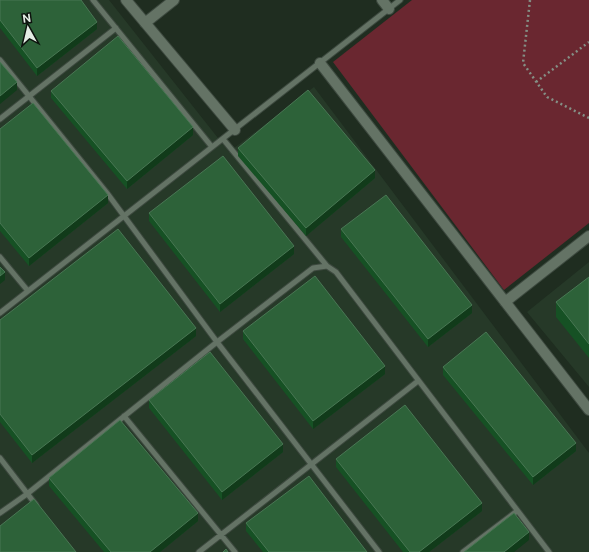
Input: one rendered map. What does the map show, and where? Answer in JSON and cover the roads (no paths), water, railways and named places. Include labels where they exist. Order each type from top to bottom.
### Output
[{"type":"street","points":[[126,0],[235,130]]},
{"type":"street","points":[[145,23],[174,0]]},
{"type":"street","points":[[382,0],[389,9]]},
{"type":"street","points":[[320,63],[589,410]]},
{"type":"street","points":[[505,302],[589,236]]},
{"type":"lane","points":[[93,0],[212,148]]},
{"type":"lane","points":[[0,313],[400,0]]},
{"type":"lane","points":[[0,118],[116,28]]},
{"type":"lane","points":[[0,60],[124,216],[217,342],[379,552]]},
{"type":"lane","points":[[223,139],[327,266],[336,272],[549,552]]},
{"type":"lane","points":[[0,257],[28,291]]},
{"type":"lane","points":[[0,514],[313,268],[327,266]]},
{"type":"lane","points":[[199,552],[418,381]]},
{"type":"lane","points":[[124,416],[235,552]]},
{"type":"lane","points":[[0,458],[42,511]]},
{"type":"lane","points":[[463,552],[517,511]]}]
